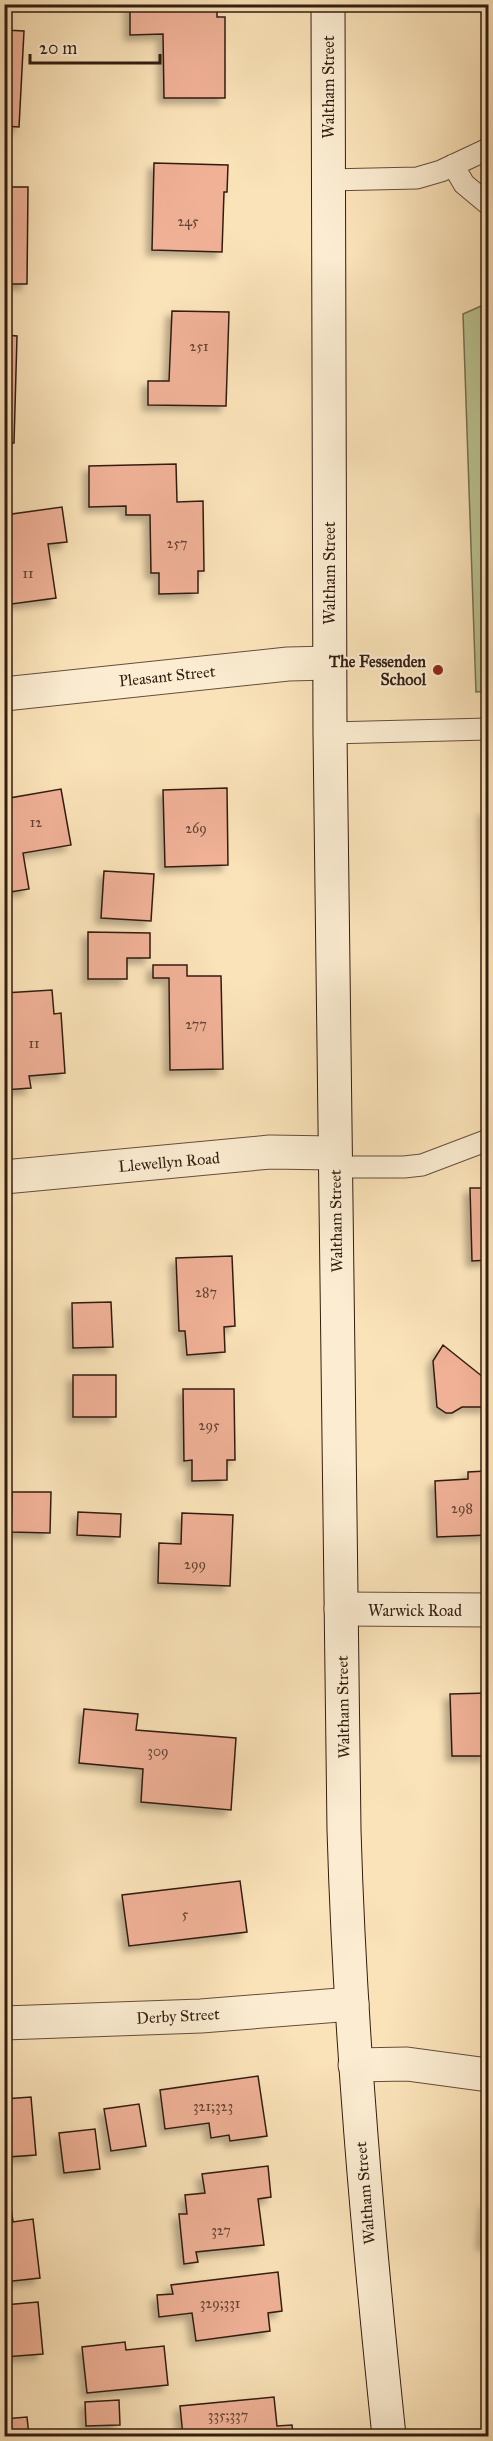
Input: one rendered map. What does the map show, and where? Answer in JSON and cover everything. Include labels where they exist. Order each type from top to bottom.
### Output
[{"type":"main road","name":"Waltham Street","points":[[328,4],[329,663],[346,1876],[352,2004],[368,2235],[389,2436]]},
{"type":"main road","name":"Pleasant Street","points":[[4,694],[288,664],[329,663]]},
{"type":"main road","name":"Llewellyn Road","points":[[4,1177],[270,1152],[335,1160]]},
{"type":"main road","name":"Warwick Road","points":[[341,1610],[489,1610]]},
{"type":"main road","name":"Derby Street","points":[[4,2023],[201,2016],[352,2004]]},
{"type":"main road","points":[[356,2065],[420,2065],[489,2075]]},
{"type":"lane","points":[[328,180],[417,178],[489,149]]},
{"type":"lane","points":[[453,165],[464,184],[489,204]]},
{"type":"lane","points":[[330,733],[489,729]]},
{"type":"lane","points":[[335,1160],[405,1167],[422,1165],[489,1140]]},
{"type":"green space","points":[[488,303],[488,691],[476,692],[463,314]]},
{"type":"building","points":[[130,4],[217,4],[217,17],[225,17],[225,98],[164,98],[163,34],[130,35]]},
{"type":"building","points":[[4,30],[24,31],[19,127],[4,126]]},
{"type":"building","points":[[154,163],[228,165],[227,192],[224,192],[222,252],[152,250]]},
{"type":"building","points":[[4,187],[28,187],[27,284],[4,284]]},
{"type":"building","points":[[172,311],[229,312],[226,406],[148,405],[148,381],[169,381]]},
{"type":"building","points":[[4,335],[17,336],[14,443],[4,443]]},
{"type":"building","points":[[176,464],[177,502],[203,501],[204,571],[198,571],[198,593],[159,594],[159,573],[151,573],[150,515],[126,515],[126,506],[89,507],[89,466]]},
{"type":"building","points":[[62,507],[67,542],[48,544],[56,598],[4,605],[4,548],[10,547],[5,515]]},
{"type":"building","points":[[227,788],[228,865],[165,867],[163,790]]},
{"type":"building","points":[[61,789],[71,845],[23,853],[29,889],[4,893],[4,799]]},
{"type":"building","points":[[484,810],[488,810],[488,915]]},
{"type":"building","points":[[104,871],[154,874],[151,921],[101,918]]},
{"type":"building","points":[[88,932],[150,933],[150,958],[127,958],[127,979],[88,979]]},
{"type":"building","points":[[153,965],[187,965],[187,976],[221,976],[223,1069],[170,1070],[169,978],[153,978]]},
{"type":"building","points":[[52,990],[54,1014],[61,1013],[65,1073],[29,1076],[31,1088],[4,1090],[4,993]]},
{"type":"building","points":[[470,1188],[488,1188],[488,1260],[472,1261]]},
{"type":"building","points":[[232,1256],[235,1326],[224,1327],[225,1352],[187,1355],[185,1331],[179,1331],[176,1258]]},
{"type":"building","points":[[4,1279],[9,1327],[4,1328]]},
{"type":"building","points":[[111,1302],[113,1347],[73,1348],[72,1303]]},
{"type":"building","points":[[443,1345],[488,1381],[488,1407],[462,1407],[452,1413],[446,1413],[437,1407],[433,1361]]},
{"type":"building","points":[[73,1375],[116,1375],[116,1417],[73,1417]]},
{"type":"building","points":[[183,1389],[234,1389],[235,1460],[227,1460],[227,1480],[192,1481],[192,1460],[184,1461]]},
{"type":"building","points":[[486,1471],[488,1535],[437,1537],[435,1481],[468,1479],[468,1472]]},
{"type":"building","points":[[12,1492],[51,1492],[50,1533],[11,1532]]},
{"type":"building","points":[[78,1512],[121,1514],[120,1537],[77,1535]]},
{"type":"building","points":[[182,1513],[233,1515],[230,1586],[158,1583],[159,1543],[181,1544]]},
{"type":"building","points":[[488,1693],[488,1756],[452,1756],[450,1694]]},
{"type":"building","points":[[84,1709],[138,1714],[136,1730],[236,1738],[231,1810],[141,1802],[143,1769],[79,1763]]},
{"type":"building","points":[[240,1881],[247,1932],[129,1946],[122,1895]]},
{"type":"building","points":[[258,2076],[267,2136],[230,2141],[229,2135],[211,2138],[209,2123],[165,2129],[160,2090]]},
{"type":"building","points":[[31,2097],[36,2155],[8,2157],[9,2168],[4,2168],[4,2099]]},
{"type":"building","points":[[139,2104],[146,2146],[111,2151],[104,2109]]},
{"type":"building","points":[[95,2129],[100,2169],[64,2173],[59,2133]]},
{"type":"building","points":[[268,2166],[271,2197],[258,2199],[264,2245],[196,2252],[198,2262],[184,2264],[179,2214],[187,2214],[185,2195],[205,2193],[202,2174]]},
{"type":"building","points":[[10,2200],[13,2222],[33,2219],[40,2278],[4,2282],[4,2201]]},
{"type":"building","points":[[486,2202],[488,2202],[488,2245],[482,2244]]},
{"type":"building","points":[[278,2272],[282,2311],[268,2313],[270,2331],[196,2341],[192,2313],[159,2317],[157,2295],[173,2294],[171,2285]]},
{"type":"building","points":[[38,2302],[43,2354],[4,2357],[4,2305]]},
{"type":"building","points":[[125,2342],[126,2350],[164,2346],[168,2385],[87,2393],[82,2347]]},
{"type":"building","points":[[274,2397],[277,2426],[292,2425],[293,2436],[183,2436],[180,2406]]},
{"type":"building","points":[[119,2400],[120,2425],[86,2426],[85,2402]]},
{"type":"building","points":[[27,2417],[29,2436],[4,2436],[4,2419]]},
{"type":"place","name":"The Fessenden School","points":[[438,670]]}]
